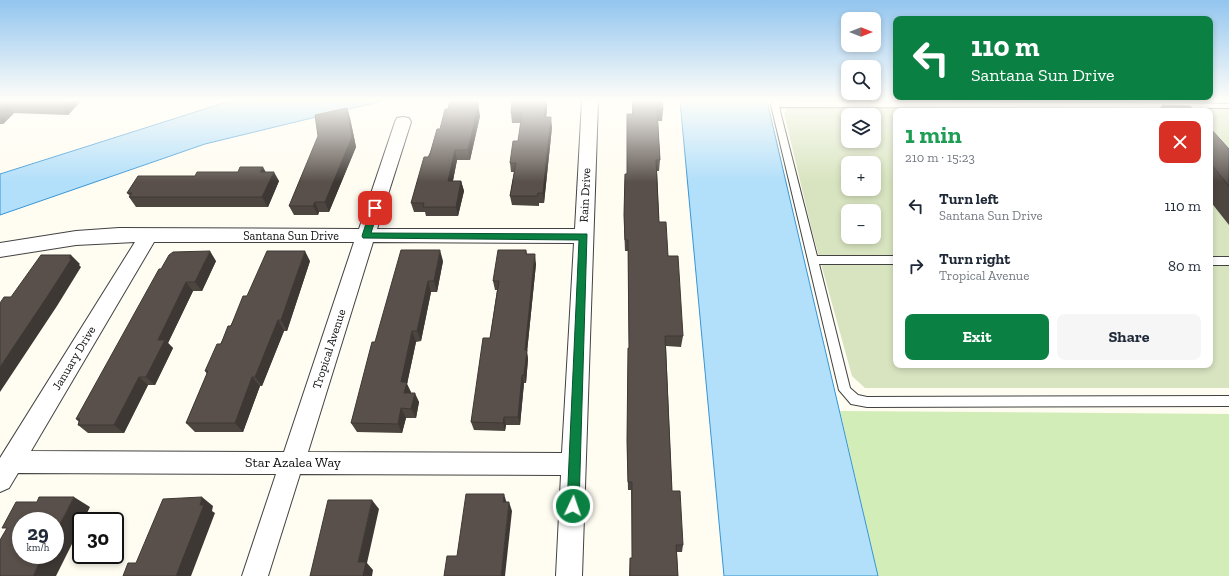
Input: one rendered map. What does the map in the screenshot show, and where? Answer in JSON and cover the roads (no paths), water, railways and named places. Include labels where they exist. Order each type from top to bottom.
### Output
[{"type":"street","name":"Tropical Avenue","points":[[255,576],[401,128]]},
{"type":"street","name":"Rain Drive","points":[[569,576],[589,128]]},
{"type":"street","name":"Santana Sun Drive","points":[[0,250],[76,238],[149,235],[584,236]]},
{"type":"street","name":"January Drive","points":[[6,471],[149,235]]},
{"type":"street","name":"Star Azalea Way","points":[[6,471],[292,462],[575,464]]},
{"type":"lane","points":[[781,128],[845,390],[855,400],[867,402],[1229,402]]},
{"type":"lane","points":[[812,260],[893,260]]},
{"type":"lane","points":[[1213,261],[1229,261]]},
{"type":"water","points":[[145,128],[271,128],[205,144],[0,215],[0,174]]},
{"type":"water","points":[[682,128],[773,128],[878,576],[724,576]]}]
